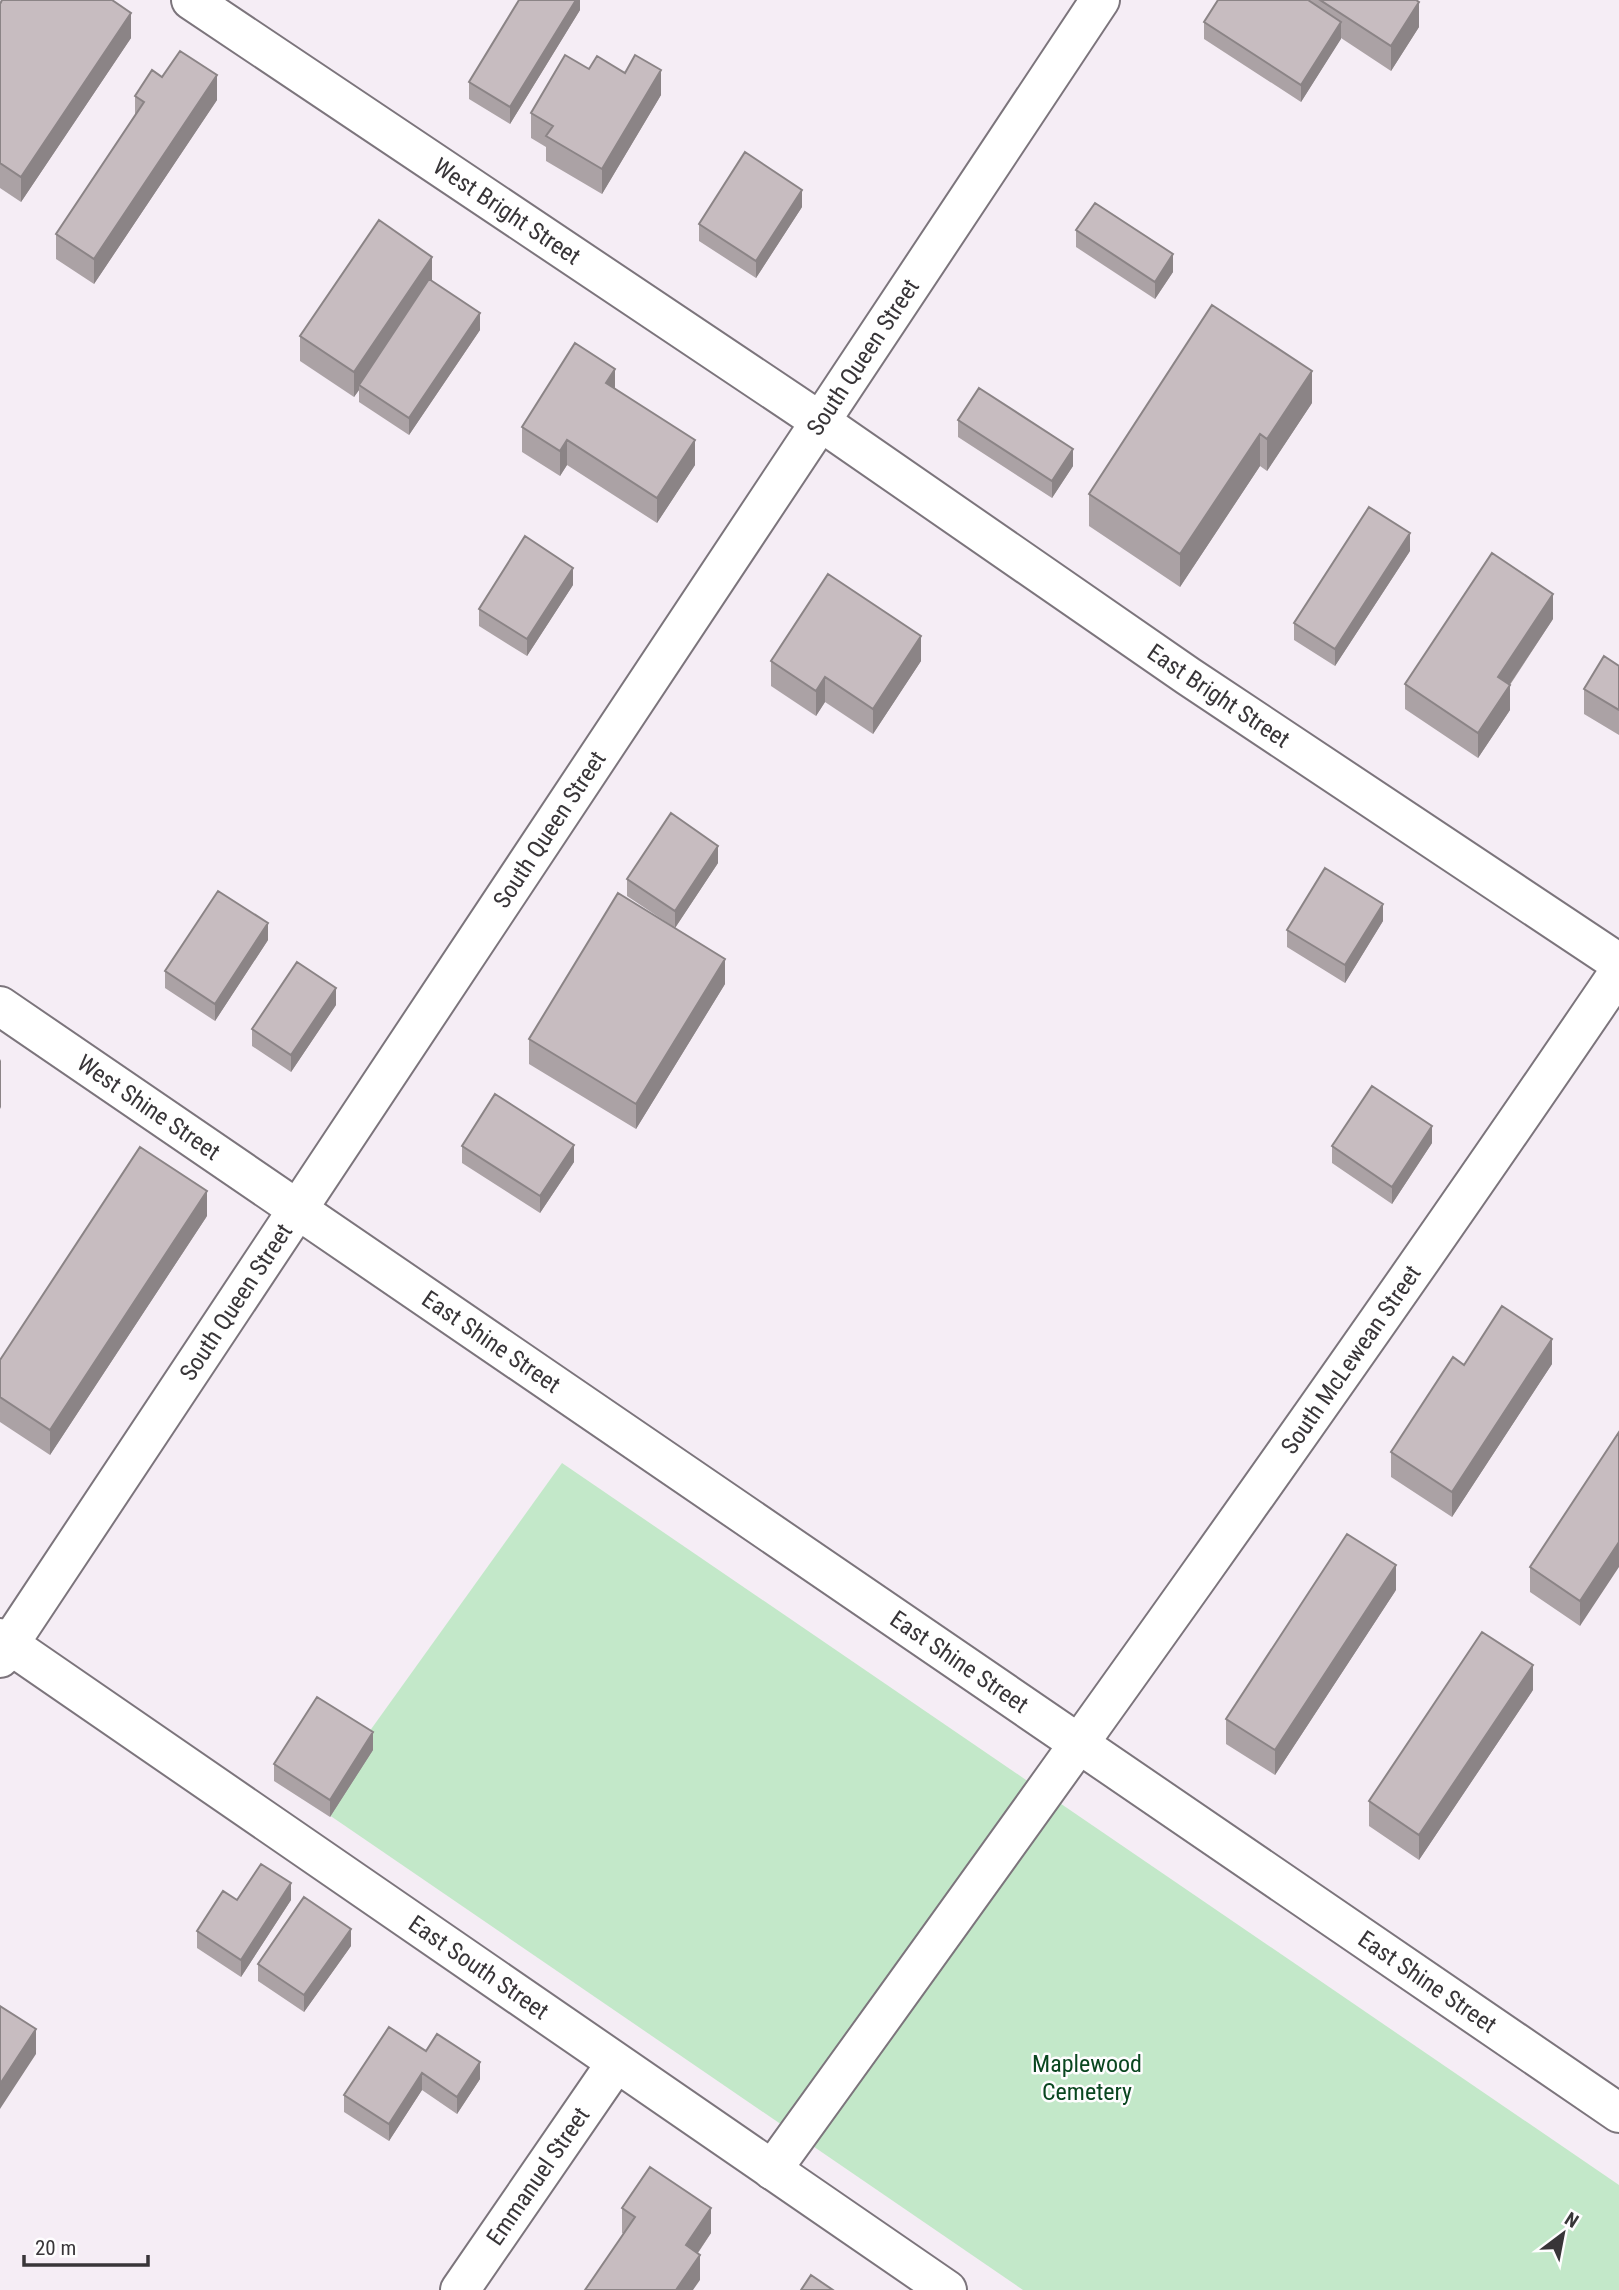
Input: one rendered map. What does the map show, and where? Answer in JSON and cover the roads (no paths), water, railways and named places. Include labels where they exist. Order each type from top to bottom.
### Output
[{"type":"street","name":"West Bright Street","points":[[191,0],[821,422]]},
{"type":"street","name":"South Queen Street","points":[[3,1647],[298,1209],[1100,0]]},
{"type":"street","name":"East Bright Street","points":[[821,422],[1188,676],[1619,963]]},
{"type":"street","name":"South McLewean Street","points":[[772,2170],[1079,1744],[1508,1135],[1619,972]]},
{"type":"street","name":"West Shine Street","points":[[0,1006],[298,1209]]},
{"type":"street","name":"East Shine Street","points":[[298,1209],[1619,2113]]},
{"type":"street","name":"East South Street","points":[[3,1647],[947,2290]]},
{"type":"street","name":"Emmanuel Street","points":[[460,2290],[616,2063]]},
{"type":"park label","name":"Maplewood Cemetery","points":[[1087,2078]]}]
